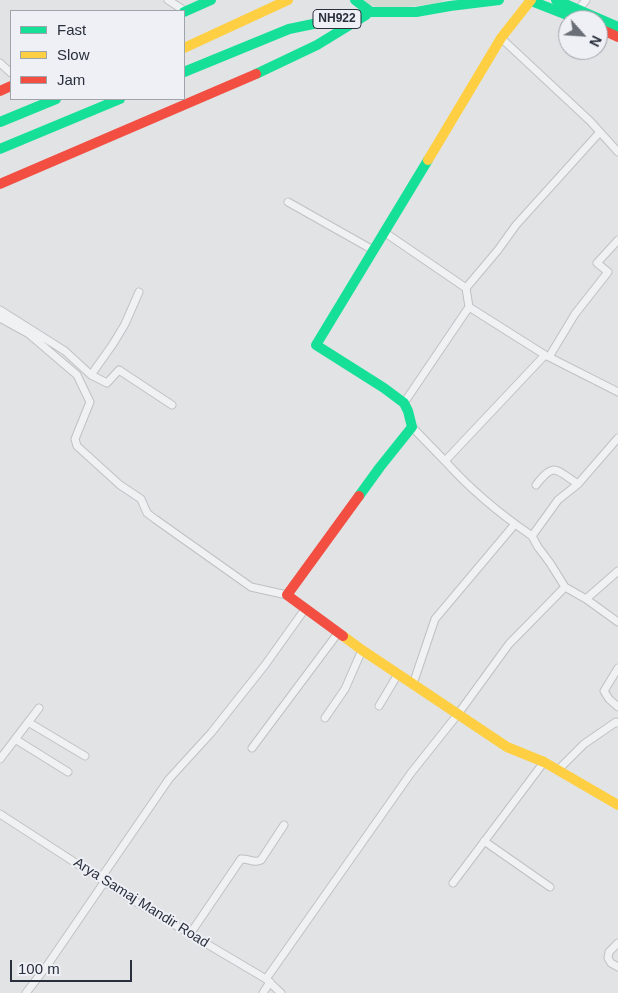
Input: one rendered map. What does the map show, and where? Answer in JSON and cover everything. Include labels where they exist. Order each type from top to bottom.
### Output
[{"type":"main road","points":[[185,12],[211,0]]},
{"type":"main road","points":[[185,48],[288,0]]},
{"type":"main road","name":"NH922","points":[[355,0],[371,12]]},
{"type":"main road","name":"NH922","points":[[185,72],[289,28],[371,12],[416,12],[453,3],[499,0]]},
{"type":"main road","points":[[563,10],[530,0],[501,38],[316,345],[404,403],[412,427],[287,596],[362,650],[507,747],[544,762],[618,806]]},
{"type":"main road","points":[[556,0],[571,10]]},
{"type":"main road","points":[[0,184],[262,72],[317,45],[371,12]]},
{"type":"main road","points":[[0,122],[54,100]]},
{"type":"main road","points":[[0,149],[118,100]]},
{"type":"street","points":[[168,0],[181,10]]},
{"type":"street","points":[[501,38],[590,121],[618,152]]},
{"type":"street","points":[[0,63],[10,72]]},
{"type":"street","points":[[466,288],[516,225],[600,132]]},
{"type":"street","points":[[288,202],[373,250]]},
{"type":"street","points":[[384,232],[466,288],[469,307],[404,403]]},
{"type":"street","points":[[445,461],[547,356],[575,314],[608,272],[597,263],[618,240]]},
{"type":"street","points":[[91,375],[125,324],[139,292]]},
{"type":"street","points":[[469,307],[547,356],[617,390]]},
{"type":"street","points":[[0,310],[65,351],[91,375],[107,383],[119,370],[172,405]]},
{"type":"street","points":[[0,318],[29,334],[78,374],[90,402],[75,439],[77,446],[120,486],[141,499],[147,513],[155,519],[251,587],[287,596]]},
{"type":"street","points":[[412,427],[463,480],[532,536],[566,586],[618,622]]},
{"type":"street","points":[[532,536],[558,500],[578,484],[618,438]]},
{"type":"street","points":[[536,485],[548,470],[552,469],[557,470],[578,484]]},
{"type":"street","points":[[413,684],[434,619],[515,524]]},
{"type":"street","points":[[586,599],[618,571]]},
{"type":"street","points":[[263,993],[268,980],[411,773],[458,714],[508,644],[566,586]]},
{"type":"street","points":[[26,993],[46,967],[168,779],[211,733],[265,665],[305,608]]},
{"type":"street","points":[[252,748],[338,633]]},
{"type":"street","points":[[325,718],[345,689],[362,650]]},
{"type":"street","points":[[558,770],[584,744],[617,722],[618,708],[609,699],[604,690],[618,668]]},
{"type":"street","points":[[379,706],[398,674]]},
{"type":"street","points":[[0,758],[39,708]]},
{"type":"street","points":[[28,722],[86,756]]},
{"type":"street","points":[[15,739],[68,772]]},
{"type":"street","points":[[453,883],[544,762]]},
{"type":"street","name":"Arya Samaj Mandir Road","points":[[0,814],[136,902],[268,980],[281,993]]},
{"type":"street","points":[[190,934],[241,859],[256,862],[261,860],[284,825]]},
{"type":"street","points":[[484,841],[550,887]]},
{"type":"street","points":[[618,942],[609,952],[608,958],[611,963],[618,967]]},
{"type":"shaded area","points":[[364,0],[445,0],[436,4],[385,9],[375,7]]},
{"type":"traffic: fast","points":[[185,12],[211,0]]},
{"type":"traffic: fast","points":[[355,0],[371,12]]},
{"type":"traffic: fast","points":[[185,72],[289,29],[371,12],[416,12],[499,0]]},
{"type":"traffic: fast","points":[[529,0],[558,11]]},
{"type":"traffic: fast","points":[[556,0],[618,27]]},
{"type":"traffic: fast","points":[[256,74],[317,45],[366,15]]},
{"type":"traffic: fast","points":[[0,122],[54,100]]},
{"type":"traffic: fast","points":[[0,149],[118,100]]},
{"type":"traffic: fast","points":[[359,496],[412,427],[408,411],[404,403],[384,388],[316,345],[428,160]]},
{"type":"traffic: slow","points":[[185,48],[288,0]]},
{"type":"traffic: slow","points":[[428,160],[501,38],[531,0]]},
{"type":"traffic: slow","points":[[343,636],[507,747],[544,762],[618,805]]},
{"type":"traffic: jam","points":[[608,32],[618,37]]},
{"type":"traffic: jam","points":[[0,184],[256,74]]},
{"type":"traffic: jam","points":[[0,91],[10,86]]},
{"type":"traffic: jam","points":[[343,636],[287,595],[359,496]]}]
